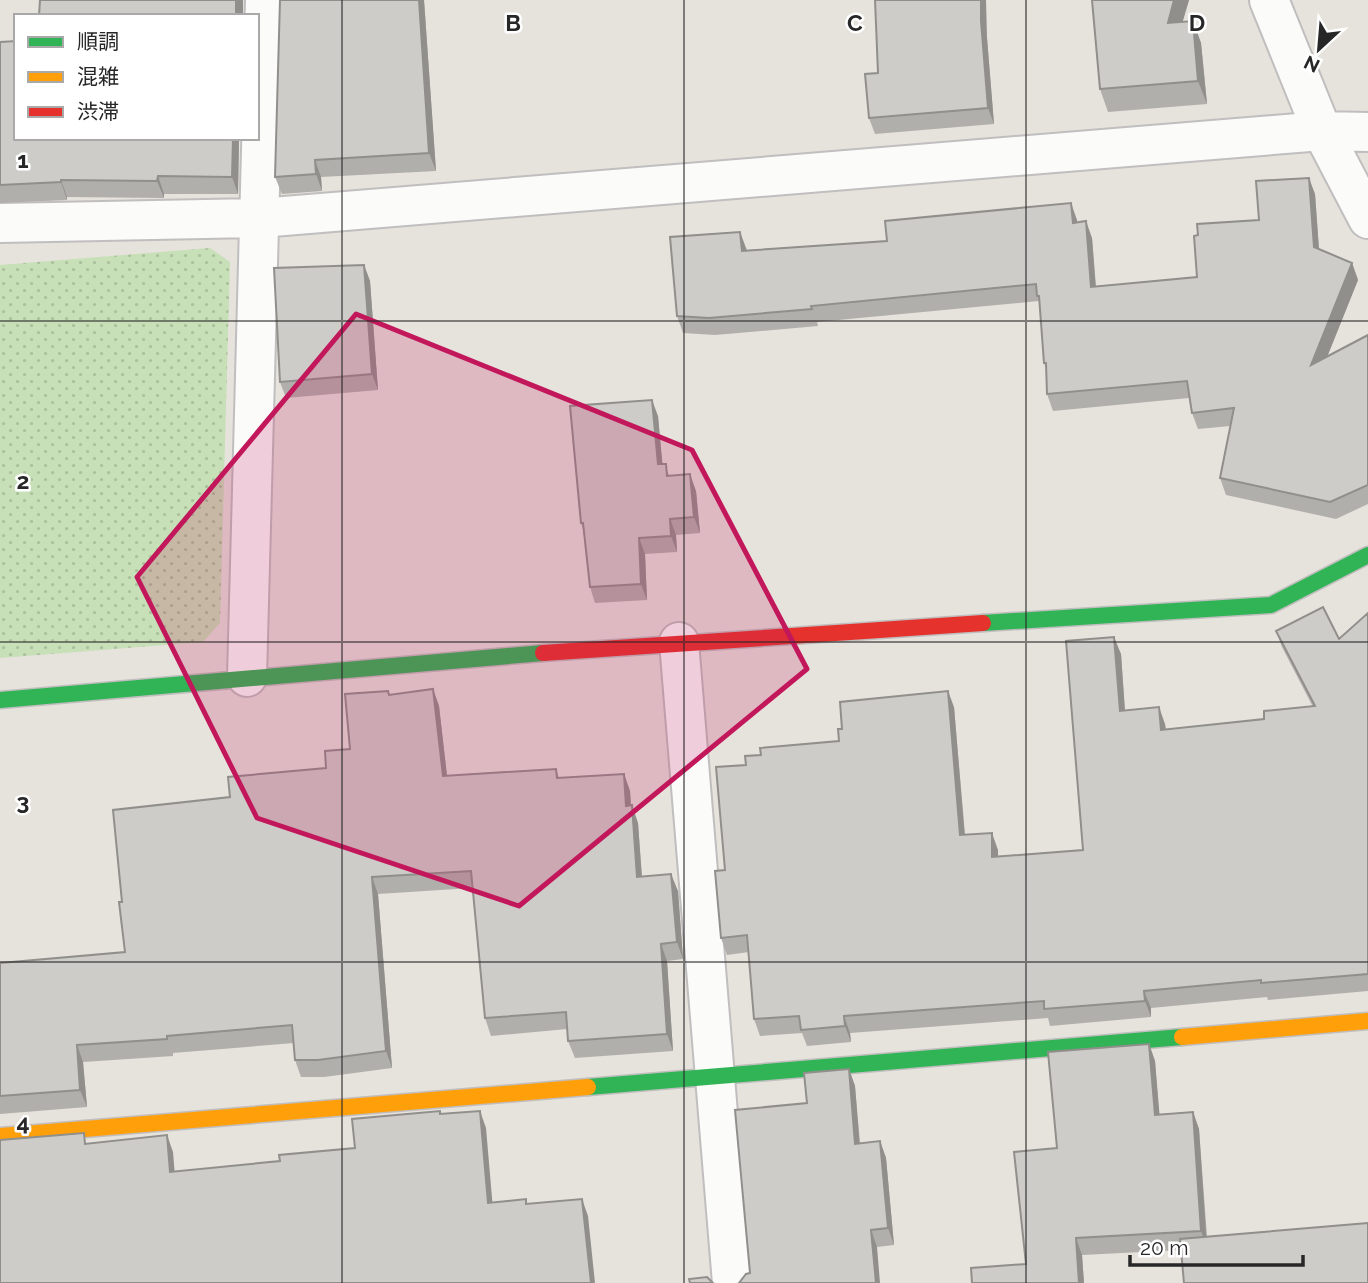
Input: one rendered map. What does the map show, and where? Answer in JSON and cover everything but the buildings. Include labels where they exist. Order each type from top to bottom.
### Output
[{"type":"street","points":[[247,677],[265,0]]},
{"type":"street","points":[[1269,0],[1322,131],[1368,219]]},
{"type":"street","points":[[0,223],[260,218],[1322,131],[1368,132]]},
{"type":"street","points":[[0,700],[679,642],[1271,605],[1368,555]]},
{"type":"street","points":[[679,642],[732,1283]]},
{"type":"street","points":[[0,1136],[1368,1021]]},
{"type":"highlighted area","points":[[356,314],[692,450],[807,669],[519,906],[257,818],[137,577]]},
{"type":"green space","points":[[210,248],[230,262],[220,623],[203,642],[0,658],[0,265]]},
{"type":"traffic: fast","points":[[983,623],[1271,605],[1368,555]]},
{"type":"traffic: fast","points":[[0,700],[543,653]]},
{"type":"traffic: fast","points":[[588,1087],[1182,1037]]},
{"type":"traffic: slow","points":[[1182,1037],[1368,1021]]},
{"type":"traffic: slow","points":[[0,1136],[588,1087]]},
{"type":"traffic: jam","points":[[543,653],[983,623]]}]
